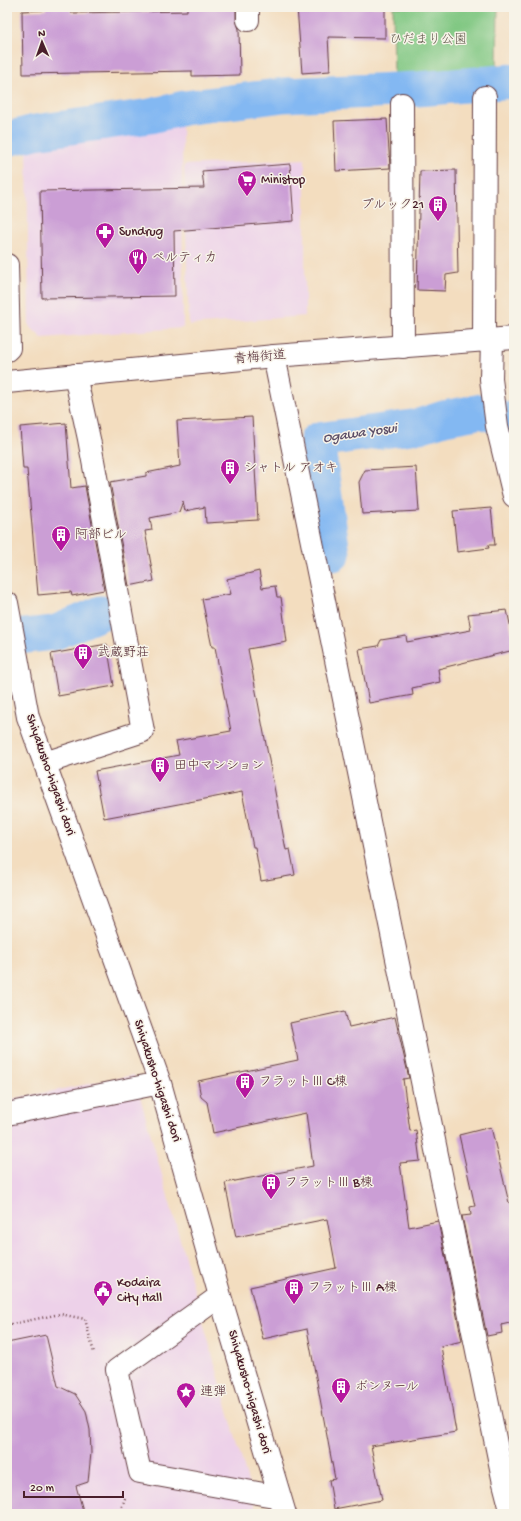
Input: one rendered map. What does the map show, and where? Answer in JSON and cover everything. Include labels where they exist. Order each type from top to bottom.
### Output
[{"type":"street","points":[[485,97],[488,340],[496,416],[514,496]]},
{"type":"street","points":[[402,104],[403,347]]},
{"type":"street","points":[[7,265],[9,348],[7,350]]},
{"type":"street","name":"青梅街道","points":[[7,382],[274,356],[514,338]]},
{"type":"street","points":[[274,356],[502,1475],[512,1514]]},
{"type":"street","points":[[45,763],[143,731],[89,439],[75,375]]},
{"type":"street","name":"Shiyakusho-higashi dori","points":[[8,610],[28,717],[160,1083],[220,1296],[282,1506]]},
{"type":"street","points":[[7,1114],[160,1083]]},
{"type":"street","points":[[220,1296],[117,1370],[140,1472],[282,1506]]},
{"type":"path","points":[[7,1324],[60,1314],[85,1319],[94,1354]]},
{"type":"shaded area","points":[[182,116],[183,328],[42,338],[29,326],[27,139]]},
{"type":"shaded area","points":[[305,159],[305,316],[189,325],[184,165]]},
{"type":"shaded area","name":"Kodaira City Hall","points":[[134,1075],[257,1514],[7,1514],[7,1100]]},
{"type":"green space","name":"ひだまり公園","points":[[393,7],[498,7],[497,66],[394,77]]},
{"type":"building","points":[[46,7],[71,7],[71,13],[187,11],[187,7],[236,7],[236,20],[239,29],[240,75],[192,76],[192,71],[23,74],[22,11],[46,10]]},
{"type":"building","points":[[297,7],[385,7],[385,38],[328,37],[330,71],[302,73]]},
{"type":"building","points":[[387,119],[390,168],[336,171],[334,121]]},
{"type":"building","points":[[290,164],[294,221],[174,231],[175,296],[42,298],[40,191],[204,188],[202,171]]},
{"type":"building","name":"ブルック21","points":[[456,170],[458,273],[446,275],[445,291],[417,290],[420,171]]},
{"type":"building","points":[[252,417],[258,520],[206,523],[205,507],[185,511],[183,501],[179,512],[150,518],[152,530],[145,531],[154,581],[129,586],[110,482],[146,476],[146,473],[180,466],[177,421]]},
{"type":"building","points":[[66,423],[71,488],[85,486],[104,590],[72,596],[71,592],[38,595],[27,469],[23,469],[20,427]]},
{"type":"building","points":[[416,467],[419,511],[362,514],[359,482],[365,470]]},
{"type":"building","points":[[491,508],[495,545],[488,545],[489,548],[457,552],[453,511]]},
{"type":"building","points":[[259,571],[262,588],[275,586],[277,597],[281,597],[287,642],[248,649],[286,850],[290,849],[295,875],[261,881],[255,847],[253,847],[242,792],[104,818],[95,771],[179,755],[176,741],[231,731],[215,647],[212,647],[202,599],[231,594],[227,579]]},
{"type":"building","points":[[507,610],[514,643],[514,650],[438,669],[440,682],[412,688],[413,695],[369,703],[359,649],[378,646],[381,640],[406,636],[407,642],[471,630],[468,614]]},
{"type":"building","name":"武蔵野荘","points":[[107,644],[114,686],[58,696],[51,654]]},
{"type":"building","points":[[345,1011],[349,1027],[395,1017],[409,1078],[403,1079],[410,1131],[416,1130],[420,1161],[400,1163],[409,1227],[438,1221],[462,1341],[441,1346],[456,1432],[371,1446],[382,1500],[334,1509],[329,1480],[335,1479],[307,1329],[263,1339],[250,1287],[336,1268],[327,1219],[236,1237],[225,1183],[313,1166],[306,1113],[213,1133],[207,1102],[201,1097],[198,1081],[298,1060],[290,1023]]},
{"type":"building","points":[[491,1127],[509,1203],[514,1202],[514,1322],[501,1325],[502,1333],[487,1336],[462,1216],[471,1215],[470,1207],[475,1206],[459,1135]]},
{"type":"building","points":[[46,1335],[58,1386],[75,1394],[86,1411],[90,1430],[91,1453],[88,1482],[76,1486],[84,1514],[7,1514],[7,1343]]},
{"type":"waterway","points":[[7,139],[35,132],[150,116],[184,108],[284,95],[417,89],[514,81]]},
{"type":"waterway","name":"Ogawa Yosui","points":[[333,554],[317,440],[419,426],[444,418],[482,411],[514,423]]},
{"type":"waterway","name":"Ogawa Yosui","points":[[7,638],[54,633],[101,613]]},
{"type":"place","name":"Ministop","points":[[247,197]]},
{"type":"place","name":"ブルック21","points":[[438,222]]},
{"type":"place","name":"Sundrug","points":[[105,249]]},
{"type":"place","name":"ペルティカ","points":[[138,275]]},
{"type":"place","name":"シャトル アオキ","points":[[230,485]]},
{"type":"place","name":"阿部ビル","points":[[61,552]]},
{"type":"place","name":"武蔵野荘","points":[[83,670]]},
{"type":"place","name":"田中マンション","points":[[160,783]]},
{"type":"place","name":"フラットⅢ C棟","points":[[245,1099]]},
{"type":"place","name":"フラットⅢ B棟","points":[[271,1200]]},
{"type":"place","name":"フラットⅢ A棟","points":[[294,1305]]},
{"type":"place","name":"Kodaira City Hall","points":[[103,1307]]},
{"type":"place","name":"ボンヌール","points":[[341,1404]]},
{"type":"place","name":"連弾","points":[[186,1409]]}]
